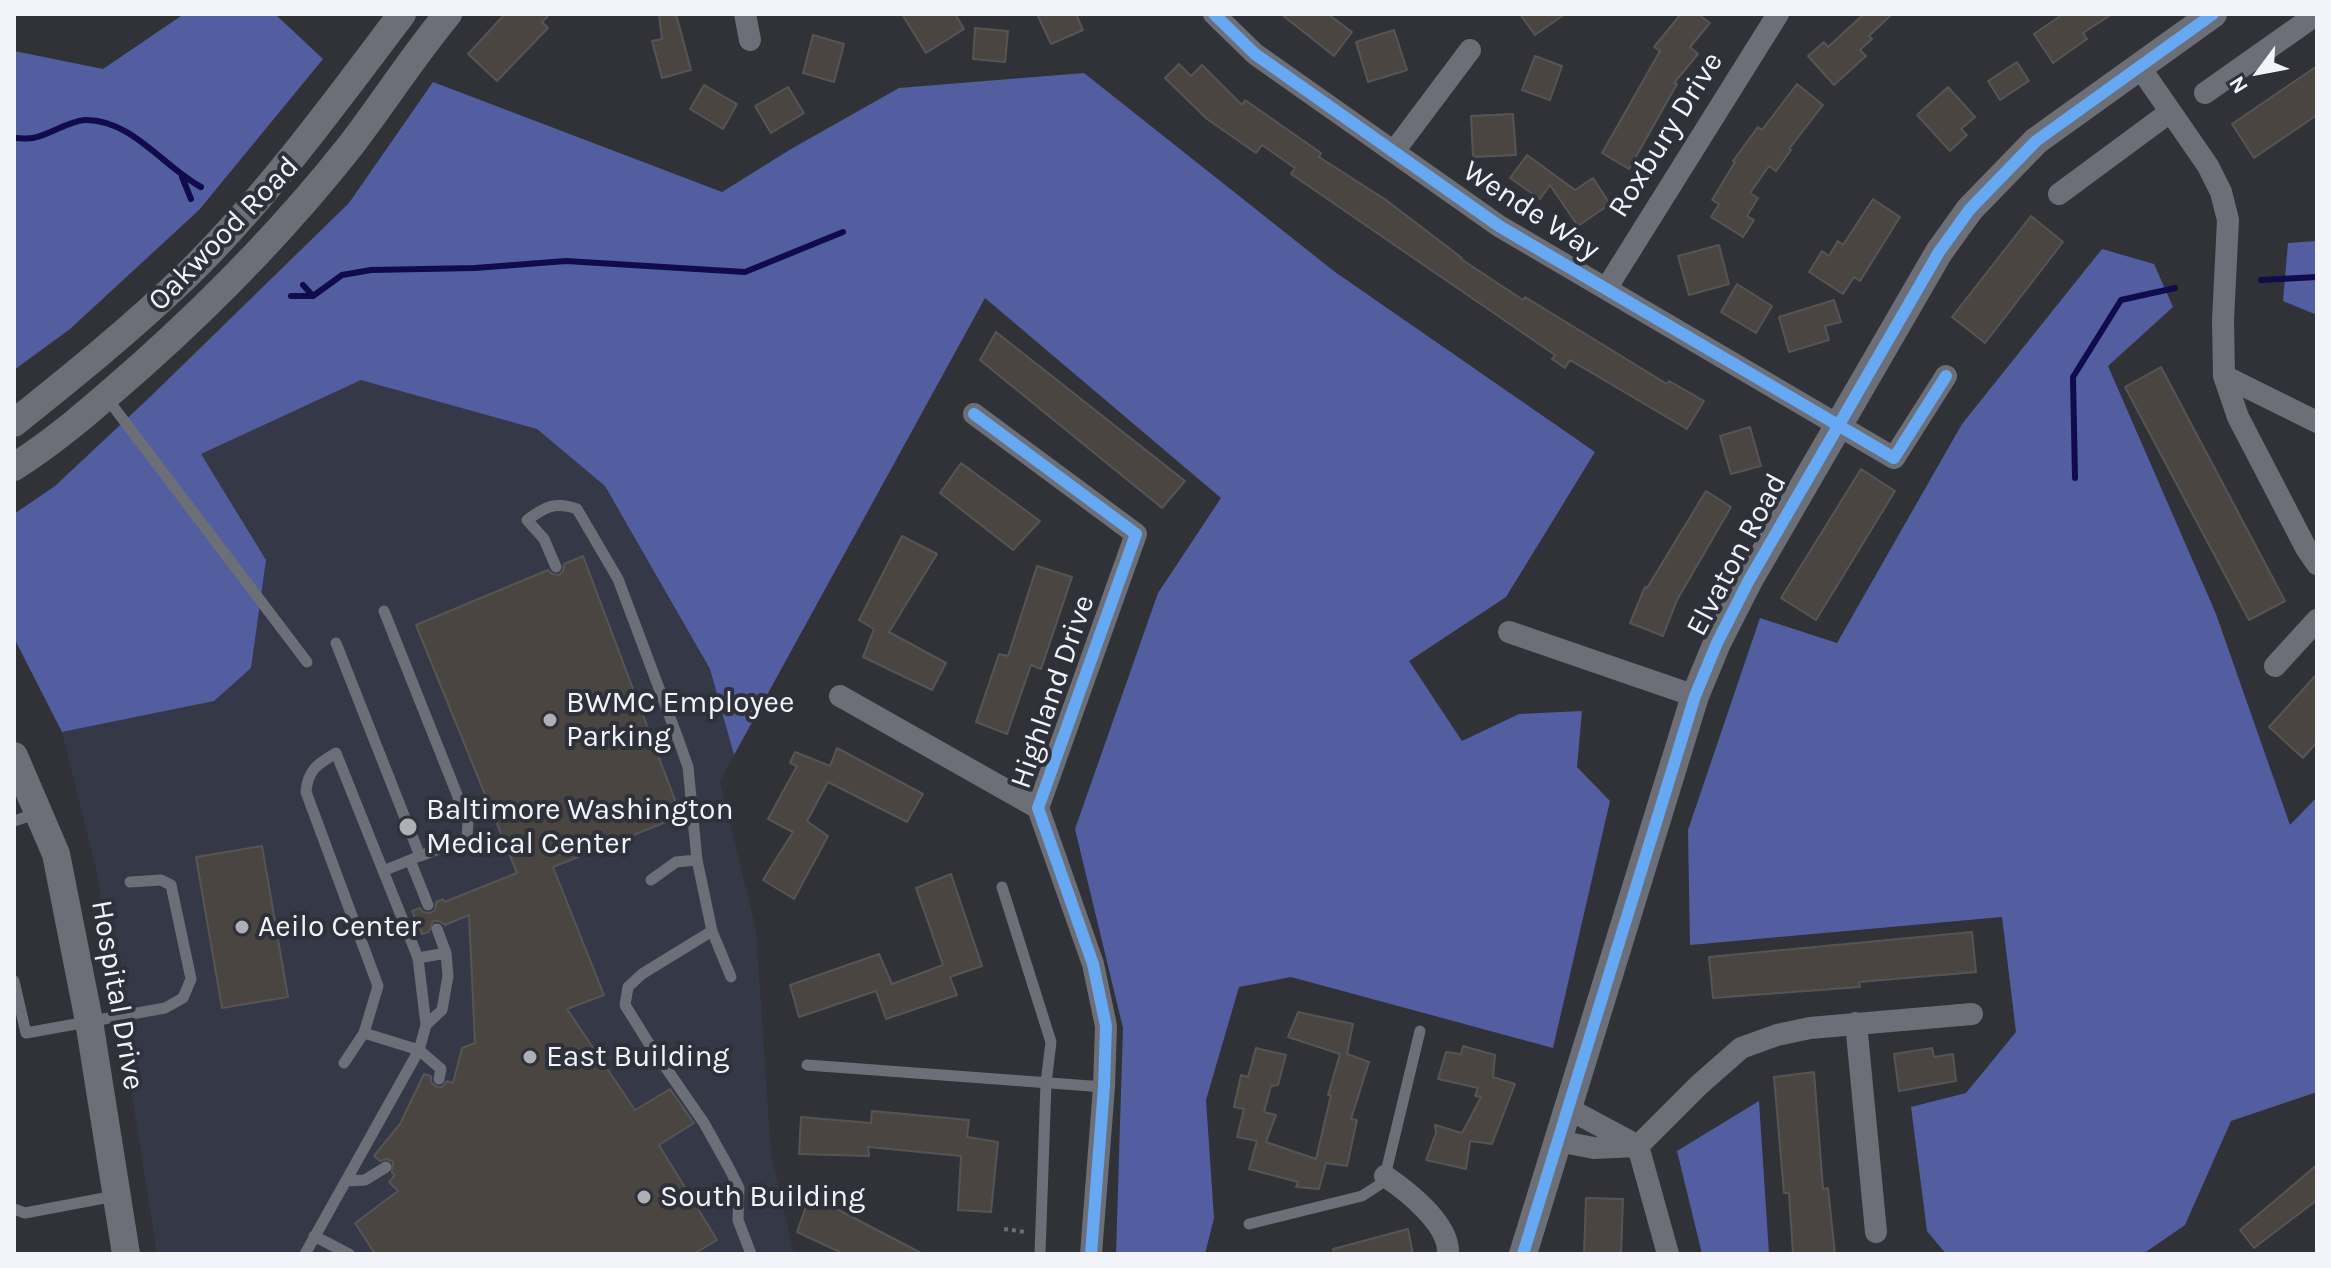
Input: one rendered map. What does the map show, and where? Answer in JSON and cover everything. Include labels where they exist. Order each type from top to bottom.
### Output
[{"type":"street","points":[[402,14],[440,24]]},
{"type":"street","name":"Oakwood Road","points":[[14,423],[84,368],[205,256],[306,140],[402,14]]},
{"type":"street","points":[[745,14],[750,40]]},
{"type":"street","name":"Wende Way","points":[[1214,14],[1255,54],[1499,226],[1894,458],[1946,376]]},
{"type":"street","name":"Roxbury Drive","points":[[1606,289],[1777,14]]},
{"type":"street","name":"Elvaton Road","points":[[1523,1254],[1695,696],[1717,643],[1749,580],[1939,252],[1970,209],[2036,141],[2213,14]]},
{"type":"street","points":[[2205,93],[2317,14]]},
{"type":"street","name":"Oakwood Road","points":[[14,467],[105,397],[195,317],[277,234],[352,144],[440,24]]},
{"type":"street","points":[[1395,150],[1470,50]]},
{"type":"street","points":[[2139,66],[2208,166],[2221,192],[2228,220],[2223,320],[2224,376],[2238,417],[2317,564]]},
{"type":"street","points":[[2059,194],[2170,112]]},
{"type":"street","points":[[84,368],[105,397]]},
{"type":"street","points":[[2224,376],[2317,422]]},
{"type":"street","name":"Highland Drive","points":[[974,414],[1136,534],[1038,808],[1093,964],[1106,1026],[1091,1254]]},
{"type":"street","points":[[2275,666],[2317,620]]},
{"type":"street","points":[[1509,632],[1695,696]]},
{"type":"street","points":[[840,696],[1038,808]]},
{"type":"street","name":"Hospital Drive","points":[[14,756],[26,817],[56,854],[89,1021],[126,1254]]},
{"type":"street","points":[[1557,1141],[1594,1148],[1638,1146],[1741,1048],[1799,1031],[1972,1014]]},
{"type":"street","points":[[1856,1023],[1876,1232]]},
{"type":"street","points":[[1567,1108],[1638,1146],[1668,1254]]},
{"type":"street","points":[[1385,1176],[1418,1199],[1435,1221],[1449,1249],[1448,1254]]},
{"type":"lane","points":[[105,397],[307,662]]},
{"type":"lane","points":[[556,567],[544,539],[527,520],[547,506],[563,504],[577,509],[623,592],[688,767],[697,860],[712,931],[731,977]]},
{"type":"lane","points":[[383,871],[467,838],[468,822],[384,611]]},
{"type":"lane","points":[[336,643],[415,858],[428,905]]},
{"type":"lane","points":[[305,1254],[419,1050],[426,1025],[418,958],[336,753],[311,769],[306,792],[378,986],[364,1033],[344,1063]]},
{"type":"lane","points":[[651,880],[676,862],[697,860]]},
{"type":"lane","points":[[14,981],[26,1033],[165,1008],[183,998],[191,979],[171,885],[161,880],[130,882]]},
{"type":"lane","points":[[1002,887],[1051,1042],[1046,1083],[1040,1254]]},
{"type":"lane","points":[[426,1025],[442,1010],[448,976],[446,953],[437,929]]},
{"type":"lane","points":[[712,931],[642,974],[628,987],[625,1005],[704,1123],[739,1188],[738,1220],[751,1254]]},
{"type":"lane","points":[[418,958],[446,953]]},
{"type":"lane","points":[[1249,1224],[1362,1196],[1379,1185],[1385,1176],[1420,1031]]},
{"type":"lane","points":[[364,1033],[419,1050],[441,1069],[439,1079]]},
{"type":"lane","points":[[807,1065],[1104,1087]]},
{"type":"lane","points":[[346,1181],[365,1180],[386,1167]]},
{"type":"lane","points":[[14,1209],[25,1213],[116,1196]]},
{"type":"lane","points":[[314,1236],[349,1254]]},
{"type":"path","points":[[1004,1229],[1040,1233]]},
{"type":"shaded area","points":[[184,14],[275,14],[323,59],[199,210],[70,329],[14,370],[14,51],[103,69]]},
{"type":"shaded area","points":[[1084,73],[1335,272],[1595,452],[1506,597],[1409,661],[1462,741],[1519,714],[1582,711],[1577,767],[1610,801],[1553,1048],[1291,977],[1239,987],[1206,1100],[1214,1218],[1205,1254],[1116,1254],[1123,1028],[1075,829],[1158,593],[1221,498],[985,298],[734,755],[710,669],[605,486],[537,429],[361,380],[201,454],[266,560],[251,668],[214,701],[62,732],[14,638],[14,514],[55,486],[349,203],[433,82],[722,192],[899,88]]},
{"type":"shaded area","points":[[2317,241],[2317,315],[2283,301],[2288,243]]},
{"type":"shaded area","points":[[2102,249],[2154,264],[2173,307],[2108,366],[2216,614],[2290,825],[2317,797],[2317,1092],[2231,1121],[2185,1225],[2143,1254],[1946,1254],[1927,1231],[1911,1107],[1966,1093],[2016,1032],[2002,917],[1690,945],[1688,830],[1760,618],[1837,643],[1962,424]]},
{"type":"shaded area","name":"Baltimore Washington Medical Center","points":[[361,379],[538,429],[605,486],[710,669],[734,755],[720,782],[756,930],[771,1153],[794,1254],[157,1254],[97,873],[62,732],[214,701],[266,560],[200,454]]},
{"type":"shaded area","points":[[1759,1101],[1769,1254],[1702,1254],[1677,1151]]},
{"type":"building","points":[[505,14],[550,14],[542,22],[548,28],[497,81],[468,54]]},
{"type":"building","points":[[659,14],[676,14],[691,70],[662,78],[652,41],[662,39]]},
{"type":"building","points":[[902,14],[955,14],[964,29],[926,53]]},
{"type":"building","points":[[1037,14],[1076,14],[1083,30],[1051,44]]},
{"type":"building","points":[[1281,14],[1328,14],[1352,32],[1334,56]]},
{"type":"building","points":[[1520,14],[1565,14],[1535,35]]},
{"type":"building","points":[[1681,14],[1698,14],[1710,23],[1690,47],[1698,54],[1674,83],[1677,84],[1629,169],[1602,153],[1660,51],[1654,47]]},
{"type":"building","points":[[1864,14],[1892,14],[1869,36],[1872,39],[1860,50],[1866,56],[1834,85],[1808,56],[1824,42],[1828,47]]},
{"type":"building","points":[[2063,14],[2112,14],[2083,33],[2087,39],[2053,63],[2034,34]]},
{"type":"building","points":[[975,28],[1008,31],[1005,62],[973,59]]},
{"type":"building","points":[[1394,30],[1407,70],[1368,82],[1356,42]]},
{"type":"building","points":[[813,35],[844,44],[834,82],[803,73]]},
{"type":"building","points":[[1535,56],[1562,66],[1550,100],[1522,90]]},
{"type":"building","points":[[2017,62],[2029,81],[2000,100],[1988,81]]},
{"type":"building","points":[[1179,64],[1191,76],[1202,65],[1242,105],[1245,100],[1321,153],[1319,157],[1386,200],[1461,259],[1523,300],[1525,297],[1667,384],[1669,381],[1704,401],[1687,429],[1570,360],[1565,368],[1552,359],[1555,355],[1291,174],[1295,168],[1262,145],[1256,153],[1207,119],[1165,78]]},
{"type":"building","points":[[2317,66],[2317,115],[2254,158],[2232,124]]},
{"type":"building","points":[[1797,84],[1823,105],[1776,171],[1769,166],[1750,193],[1758,198],[1747,216],[1754,220],[1743,237],[1711,217],[1719,204],[1712,200],[1733,161],[1758,127],[1762,130]]},
{"type":"building","points":[[704,85],[737,104],[723,129],[690,109]]},
{"type":"building","points":[[788,87],[804,113],[771,133],[755,106]]},
{"type":"building","points":[[1948,87],[1975,117],[1961,129],[1967,135],[1950,151],[1917,115]]},
{"type":"building","points":[[1513,114],[1516,155],[1473,157],[1471,116]]},
{"type":"building","points":[[1527,155],[1575,190],[1593,178],[1610,204],[1578,226],[1550,185],[1540,199],[1510,178]]},
{"type":"building","points":[[1873,199],[1900,217],[1860,281],[1854,277],[1843,294],[1809,272],[1822,251],[1829,256],[1838,241],[1843,245]]},
{"type":"building","points":[[2031,216],[2063,242],[1985,343],[1952,317]]},
{"type":"building","points":[[1719,245],[1729,284],[1689,295],[1678,256]]},
{"type":"building","points":[[1737,284],[1772,306],[1756,333],[1721,312]]},
{"type":"building","points":[[1834,300],[1841,322],[1825,326],[1829,340],[1789,352],[1779,317]]},
{"type":"building","points":[[996,332],[1185,481],[1162,508],[980,360]]},
{"type":"building","points":[[2161,367],[2285,601],[2249,620],[2125,387]]},
{"type":"building","points":[[1750,427],[1761,466],[1731,474],[1720,436]]},
{"type":"building","points":[[961,463],[1040,521],[1013,550],[940,493]]},
{"type":"building","points":[[1861,469],[1895,491],[1816,620],[1781,598]]},
{"type":"building","points":[[1706,491],[1731,507],[1677,600],[1663,636],[1630,623],[1645,587]]},
{"type":"building","points":[[902,536],[937,554],[889,632],[946,663],[932,690],[863,657],[874,629],[859,620]]},
{"type":"building","points":[[583,556],[681,816],[553,867],[604,995],[567,1009],[635,1110],[670,1089],[694,1123],[659,1145],[717,1240],[694,1254],[375,1254],[355,1223],[398,1191],[389,1182],[395,1175],[392,1173],[393,1162],[387,1159],[380,1161],[374,1156],[400,1124],[424,1074],[431,1076],[431,1082],[437,1087],[442,1087],[447,1081],[453,1083],[462,1048],[475,1043],[469,915],[445,925],[433,921],[429,932],[422,934],[412,911],[420,908],[430,913],[435,910],[436,902],[443,899],[444,902],[517,873],[416,625],[548,570],[559,575],[564,564]]},
{"type":"building","points":[[1037,566],[1072,577],[1041,669],[1031,665],[1007,734],[976,722],[999,654],[1008,656]]},
{"type":"building","points":[[2317,674],[2317,742],[2303,758],[2269,727]]},
{"type":"building","points":[[837,748],[923,794],[907,822],[828,782],[807,821],[828,836],[794,899],[763,880],[793,832],[768,819],[797,766],[790,763],[795,752],[830,766]]},
{"type":"building","name":"Aeilo Center","points":[[262,846],[288,997],[222,1008],[196,857]]},
{"type":"building","points":[[951,874],[982,966],[950,977],[957,995],[886,1019],[876,991],[799,1017],[790,985],[879,954],[892,984],[943,965],[916,888]]},
{"type":"building","points":[[1972,932],[1976,972],[1859,982],[1860,987],[1713,998],[1709,957]]},
{"type":"building","points":[[1298,1012],[1353,1024],[1347,1054],[1369,1062],[1351,1119],[1357,1120],[1347,1166],[1326,1163],[1319,1189],[1296,1187],[1298,1182],[1249,1169],[1257,1141],[1237,1137],[1244,1109],[1234,1107],[1241,1075],[1248,1077],[1256,1048],[1286,1055],[1278,1085],[1271,1086],[1264,1112],[1276,1115],[1266,1142],[1316,1159],[1331,1095],[1328,1095],[1340,1054],[1288,1037]]},
{"type":"building","points":[[1463,1046],[1495,1055],[1493,1077],[1515,1084],[1492,1144],[1470,1141],[1466,1169],[1426,1160],[1436,1133],[1435,1125],[1462,1133],[1481,1097],[1475,1096],[1478,1088],[1438,1079],[1446,1052],[1461,1054]]},
{"type":"building","points":[[1932,1048],[1934,1057],[1953,1054],[1956,1081],[1899,1091],[1894,1054]]},
{"type":"building","points":[[1814,1072],[1823,1189],[1828,1188],[1835,1254],[1793,1254],[1789,1193],[1784,1193],[1774,1077]]},
{"type":"building","points":[[872,1111],[969,1120],[967,1137],[998,1142],[991,1212],[958,1210],[961,1156],[868,1147],[869,1156],[799,1154],[801,1117],[871,1123]]},
{"type":"building","points":[[2317,1165],[2317,1200],[2254,1248],[2240,1230]]},
{"type":"building","points":[[810,1195],[923,1254],[844,1254],[797,1232]]},
{"type":"building","points":[[1586,1198],[1623,1199],[1621,1254],[1584,1254]]},
{"type":"building","points":[[1408,1229],[1413,1254],[1334,1254],[1333,1249]]},
{"type":"waterway","points":[[14,138],[39,136],[79,121],[102,122],[132,135],[201,187]]},
{"type":"waterway","points":[[182,177],[191,199]]},
{"type":"waterway","points":[[303,285],[313,296],[342,275],[371,270],[475,268],[566,261],[745,272],[843,232]]},
{"type":"waterway","points":[[2261,280],[2317,277]]},
{"type":"waterway","points":[[2075,478],[2073,377],[2121,300],[2175,288]]},
{"type":"waterway","points":[[291,296],[313,296]]},
{"type":"cycle path","points":[[1214,14],[1255,54],[1499,226],[1894,458],[1946,376]]},
{"type":"cycle path","points":[[1523,1254],[1695,696],[1717,643],[1749,580],[1939,252],[1970,209],[2036,141],[2213,14]]},
{"type":"cycle path","points":[[974,414],[1136,534],[1038,808],[1093,964],[1106,1026],[1091,1254]]},
{"type":"place","name":"BWMC Employee Parking","points":[[550,720]]},
{"type":"place","name":"Baltimore Washington Medical Center","points":[[408,827]]},
{"type":"place","name":"Aeilo Center","points":[[242,927]]},
{"type":"place","name":"East Building","points":[[530,1057]]},
{"type":"place","name":"South Building","points":[[644,1197]]}]
